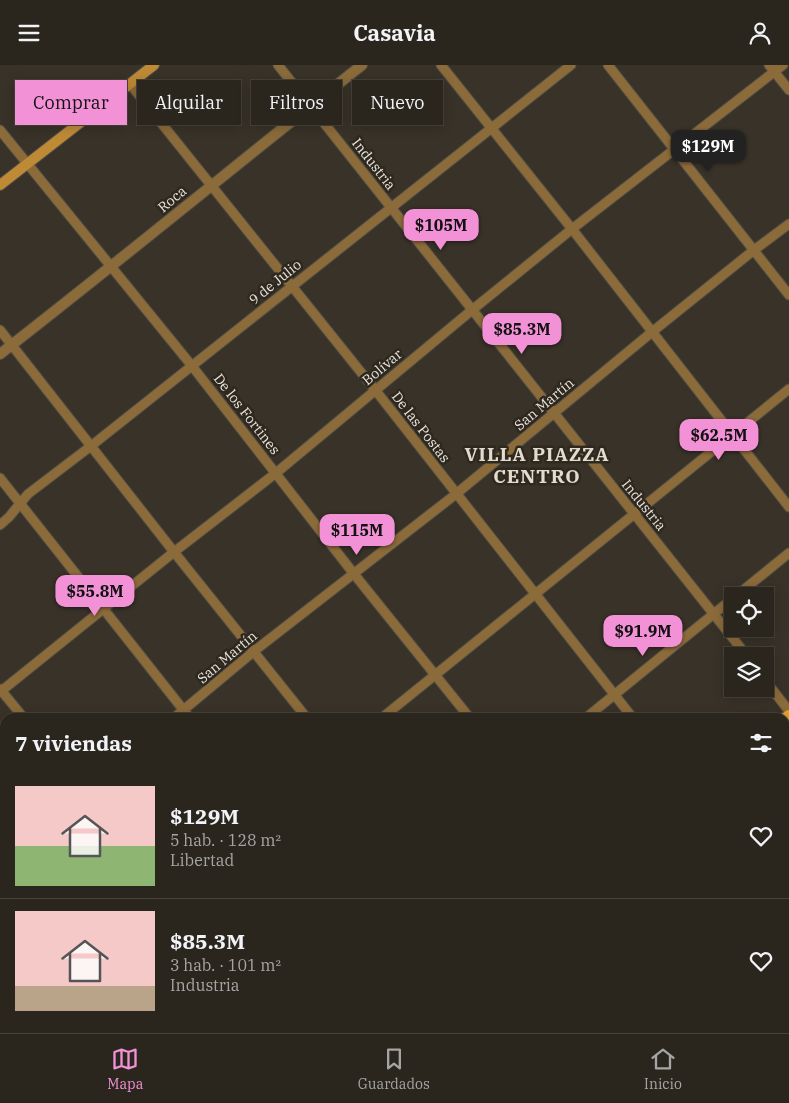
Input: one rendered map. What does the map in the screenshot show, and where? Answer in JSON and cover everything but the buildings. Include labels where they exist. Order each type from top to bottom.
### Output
[{"type":"main road","points":[[0,185],[154,65]]},
{"type":"street","name":"Industria","points":[[278,65],[290,80]]},
{"type":"street","name":"Roca","points":[[342,81],[362,65]]},
{"type":"street","points":[[441,65],[789,507]]},
{"type":"street","name":"9 de Julio","points":[[0,525],[10,517],[28,494],[572,65]]},
{"type":"street","points":[[608,65],[789,295]]},
{"type":"street","name":"Bolívar","points":[[0,690],[276,473],[472,310],[772,68],[782,65]]},
{"type":"street","points":[[772,68],[789,90]]},
{"type":"street","name":"De las Postas","points":[[130,84],[376,391],[629,713]]},
{"type":"street","name":"Roca","points":[[0,354],[112,267],[286,125]]},
{"type":"street","name":"Industria","points":[[325,125],[740,647]]},
{"type":"street","name":"De los Fortines","points":[[0,130],[192,366],[354,574],[466,713]]},
{"type":"street","name":"San Martín","points":[[187,713],[253,651],[456,494],[652,332],[789,224]]},
{"type":"street","points":[[0,330],[303,713]]},
{"type":"street","points":[[388,713],[789,389]]},
{"type":"street","points":[[0,478],[185,713]]},
{"type":"street","points":[[747,587],[789,553]]},
{"type":"street","points":[[592,713],[724,606]]},
{"type":"street","points":[[0,690],[20,713]]},
{"type":"street","points":[[774,692],[789,711]]},
{"type":"district","name":"VILLA PIAZZA CENTRO","points":[[537,465]]}]
